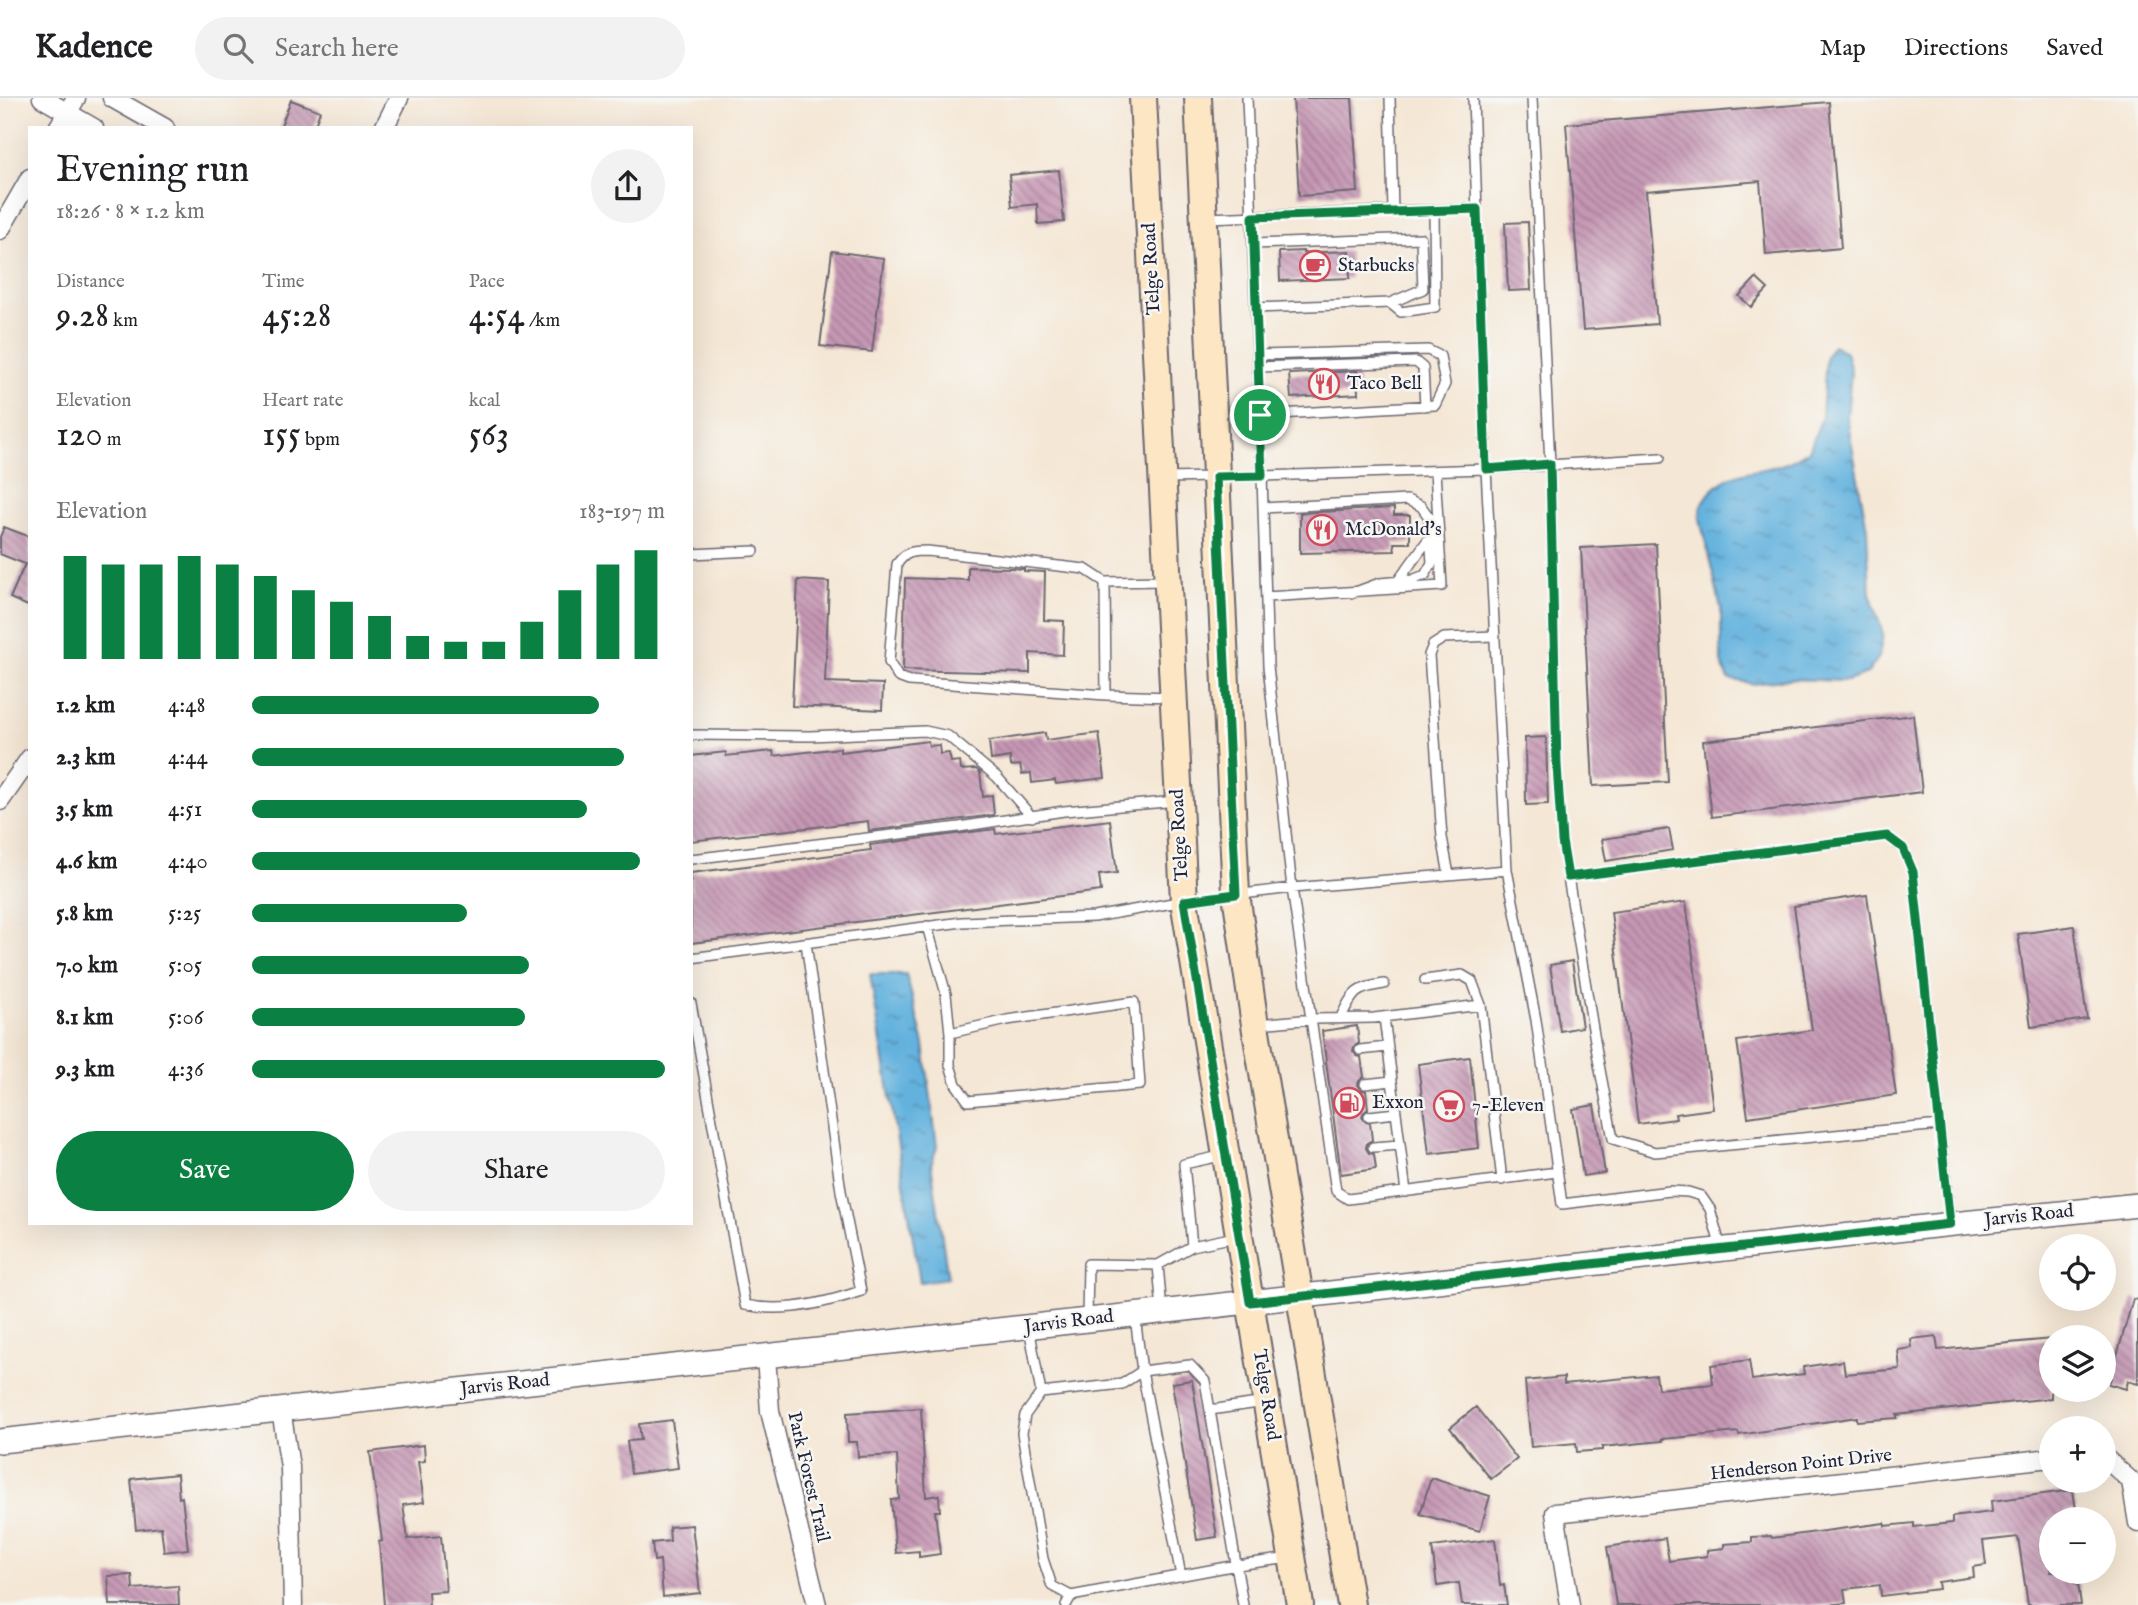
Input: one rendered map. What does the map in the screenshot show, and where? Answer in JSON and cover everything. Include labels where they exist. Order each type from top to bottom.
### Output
[{"type":"main road","name":"Telge Road","points":[[1143,98],[1184,901],[1300,1605]]},
{"type":"main road","points":[[1198,98],[1236,894],[1255,1025],[1351,1605]]},
{"type":"street","points":[[42,98],[90,126]]},
{"type":"street","points":[[112,98],[161,126]]},
{"type":"street","points":[[385,126],[399,98]]},
{"type":"street","points":[[0,230],[28,181]]},
{"type":"street","points":[[0,801],[28,761]]},
{"type":"street","name":"Jarvis Road","points":[[0,1441],[2138,1205]]},
{"type":"street","name":"Park Forest Trail","points":[[766,1357],[770,1411],[817,1605]]},
{"type":"street","points":[[281,1410],[290,1467],[293,1605]]},
{"type":"street","name":"Henderson Point Drive","points":[[1570,1605],[1555,1513],[2039,1459]]},
{"type":"street","points":[[2116,1467],[2131,1480],[2138,1523]]},
{"type":"lane","points":[[1247,98],[1268,666],[1292,888],[1312,1019],[1321,1054],[1334,1152],[1336,1191],[1348,1199],[1557,1172]]},
{"type":"lane","points":[[1390,98],[1393,211]]},
{"type":"lane","points":[[1473,98],[1486,469],[1507,870],[1536,1020],[1562,1204],[1670,1191],[1688,1192],[1701,1196],[1710,1209],[1721,1249]]},
{"type":"lane","points":[[1532,98],[1550,464],[1557,765],[1562,841],[1613,1139],[1655,1152],[1940,1125]]},
{"type":"lane","points":[[1203,218],[1477,209]]},
{"type":"lane","points":[[1390,303],[1401,312],[1435,307],[1434,210]]},
{"type":"lane","points":[[1254,244],[1421,238],[1423,289],[1390,303],[1256,308]]},
{"type":"lane","points":[[1258,355],[1428,350],[1440,356],[1445,384],[1430,405]]},
{"type":"lane","points":[[1258,367],[1416,362],[1423,368],[1430,405]]},
{"type":"lane","points":[[1260,415],[1430,405]]},
{"type":"lane","points":[[1162,478],[1486,469],[1660,458]]},
{"type":"lane","points":[[1266,597],[1442,586],[1435,471]]},
{"type":"lane","points":[[1263,508],[1408,500],[1421,506],[1429,517],[1432,563],[1425,575],[1412,580],[1380,583],[1353,593]]},
{"type":"lane","points":[[1398,581],[1430,536]]},
{"type":"lane","points":[[693,554],[754,551]]},
{"type":"lane","points":[[1167,581],[1105,582],[1085,569],[911,551],[897,564],[888,662],[898,677],[909,681],[1173,697]]},
{"type":"lane","points":[[1105,582],[1106,695]]},
{"type":"lane","points":[[1449,875],[1442,837],[1429,655],[1433,645],[1444,638],[1495,636]]},
{"type":"lane","points":[[693,735],[810,736],[925,731],[948,736],[997,777],[1032,817]]},
{"type":"lane","points":[[693,859],[959,827],[1074,810],[1178,801]]},
{"type":"lane","points":[[1568,877],[1887,836],[1903,848],[1913,872],[1950,1224]]},
{"type":"lane","points":[[693,958],[927,926],[989,920],[1094,916],[1236,894],[1507,870]]},
{"type":"lane","points":[[927,926],[946,994],[950,1065],[956,1084],[968,1101],[1140,1085],[1134,1002],[1007,1020],[950,1033]]},
{"type":"lane","points":[[693,1014],[745,1305],[756,1307],[827,1303],[861,1292],[841,1191],[806,943]]},
{"type":"lane","points":[[1425,980],[1462,975],[1472,981],[1482,1005],[1502,1180]]},
{"type":"lane","points":[[1340,1019],[1353,993],[1368,986],[1384,984]]},
{"type":"lane","points":[[1255,1025],[1312,1019],[1384,1017],[1482,1005]]},
{"type":"lane","points":[[1384,1017],[1406,1192]]},
{"type":"lane","points":[[1360,1050],[1387,1047]]},
{"type":"lane","points":[[1365,1084],[1392,1081]]},
{"type":"lane","points":[[1369,1116],[1396,1113]]},
{"type":"lane","points":[[1373,1147],[1400,1145]]},
{"type":"lane","points":[[1192,1246],[1184,1164],[1226,1155]]},
{"type":"lane","points":[[1087,1321],[1088,1264],[1158,1265],[1192,1246],[1239,1236]]},
{"type":"lane","points":[[1158,1265],[1162,1312]]},
{"type":"lane","points":[[1135,1315],[1142,1371],[1181,1576]]},
{"type":"lane","points":[[1029,1327],[1041,1393],[1025,1415],[1022,1433],[1047,1573],[1052,1586],[1068,1600],[1237,1565],[1293,1558]]},
{"type":"lane","points":[[1041,1393],[1122,1384],[1142,1371],[1190,1366],[1205,1381],[1243,1605]]},
{"type":"lane","points":[[1210,1410],[1267,1402]]},
{"type":"water","points":[[1833,345],[1846,352],[1851,371],[1847,417],[1867,529],[1870,593],[1883,634],[1879,657],[1867,674],[1848,681],[1787,679],[1755,684],[1728,679],[1721,662],[1721,608],[1700,519],[1702,504],[1717,486],[1733,477],[1784,464],[1809,451],[1822,417],[1826,356]]},
{"type":"water","points":[[870,974],[906,974],[924,1044],[937,1147],[931,1164],[948,1278],[920,1282]]},
{"type":"building","points":[[1293,98],[1352,98],[1358,192],[1299,196]]},
{"type":"building","points":[[291,100],[320,111],[315,126],[281,126]]},
{"type":"building","points":[[1829,102],[1841,248],[1766,255],[1760,181],[1646,191],[1657,324],[1583,330],[1566,124]]},
{"type":"building","points":[[1059,170],[1064,222],[1038,224],[1037,204],[1012,207],[1009,175]]},
{"type":"building","points":[[1528,222],[1531,290],[1508,291],[1505,223]]},
{"type":"building","points":[[832,251],[884,258],[872,352],[820,346]]},
{"type":"building","name":"Starbucks","points":[[1349,251],[1350,278],[1280,281],[1279,252]]},
{"type":"building","points":[[1756,278],[1768,289],[1751,307],[1739,296]]},
{"type":"building","name":"Taco Bell","points":[[1357,371],[1358,394],[1291,398],[1289,374]]},
{"type":"building","points":[[1394,508],[1394,515],[1410,515],[1410,543],[1394,543],[1395,551],[1300,553],[1300,513]]},
{"type":"building","points":[[4,527],[28,536],[28,606],[10,598],[25,564],[0,554],[0,537]]},
{"type":"building","points":[[1656,544],[1668,782],[1593,786],[1581,548]]},
{"type":"building","points":[[968,567],[1045,572],[1044,620],[1064,621],[1063,655],[1030,653],[1030,673],[903,670],[905,578],[968,580]]},
{"type":"building","points":[[798,580],[829,582],[825,682],[883,684],[882,710],[792,706]]},
{"type":"building","points":[[1913,715],[1922,792],[1712,817],[1703,741]]},
{"type":"building","points":[[1045,733],[1046,740],[1099,733],[1105,778],[1056,784],[1055,780],[1032,783],[1031,773],[1022,774],[1020,765],[1011,766],[1010,757],[991,760],[989,741]]},
{"type":"building","points":[[1546,737],[1548,804],[1526,805],[1525,738]]},
{"type":"building","points":[[928,741],[929,746],[939,745],[940,754],[949,753],[951,762],[960,761],[961,770],[976,769],[980,772],[983,797],[992,795],[994,815],[869,831],[868,821],[693,841],[693,756],[726,752],[726,756],[773,751],[774,756],[840,748],[840,752]]},
{"type":"building","points":[[1110,820],[1117,873],[1099,875],[1101,891],[693,943],[693,873],[871,850],[870,845],[995,829],[996,834]]},
{"type":"building","points":[[1669,829],[1673,850],[1606,861],[1602,839]]},
{"type":"building","points":[[1867,895],[1896,1095],[1748,1117],[1737,1041],[1812,1030],[1794,906]]},
{"type":"building","points":[[1686,902],[1713,1109],[1675,1114],[1676,1119],[1638,1124],[1611,912]]},
{"type":"building","points":[[2074,926],[2087,1019],[2031,1027],[2018,934]]},
{"type":"building","points":[[1572,961],[1582,1027],[1560,1031],[1550,965]]},
{"type":"building","name":"Exxon","points":[[1357,1026],[1359,1043],[1353,1051],[1361,1057],[1364,1077],[1358,1085],[1366,1091],[1368,1109],[1362,1117],[1370,1123],[1372,1140],[1367,1143],[1366,1148],[1369,1153],[1374,1154],[1376,1169],[1341,1174],[1322,1031]]},
{"type":"building","name":"7-Eleven","points":[[1470,1057],[1479,1148],[1429,1154],[1418,1064]]},
{"type":"building","points":[[1594,1105],[1605,1173],[1583,1176],[1573,1109]]},
{"type":"building","points":[[2133,1299],[2138,1300],[2138,1384],[2128,1381],[2126,1389],[2116,1386],[2116,1359]]},
{"type":"building","points":[[1936,1336],[1938,1350],[2039,1340],[2039,1399],[1897,1415],[1897,1418],[1857,1421],[1857,1417],[1739,1435],[1738,1432],[1662,1439],[1663,1441],[1602,1447],[1602,1450],[1577,1452],[1576,1443],[1531,1447],[1525,1381],[1564,1377],[1564,1384],[1656,1375],[1658,1389],[1713,1384],[1711,1365],[1749,1360],[1752,1380],[1804,1374],[1803,1367],[1843,1361],[1845,1374],[1900,1369],[1898,1350],[1912,1348],[1911,1339]]},
{"type":"building","points":[[1192,1380],[1217,1537],[1197,1540],[1172,1383]]},
{"type":"building","points":[[1476,1407],[1517,1459],[1491,1479],[1450,1428]]},
{"type":"building","points":[[921,1408],[926,1497],[939,1495],[940,1511],[935,1511],[940,1554],[919,1557],[919,1551],[896,1553],[891,1500],[899,1499],[897,1455],[858,1457],[857,1442],[848,1442],[847,1413]]},
{"type":"building","points":[[672,1420],[678,1468],[631,1474],[627,1441],[641,1440],[639,1424]]},
{"type":"building","points":[[424,1445],[425,1461],[418,1462],[424,1502],[403,1505],[408,1539],[441,1536],[446,1591],[428,1592],[429,1605],[384,1605],[379,1542],[382,1541],[370,1452]]},
{"type":"building","points":[[177,1474],[188,1549],[164,1552],[161,1527],[136,1530],[131,1479]]},
{"type":"building","points":[[1431,1478],[1490,1496],[1480,1531],[1420,1514]]},
{"type":"building","points":[[2051,1493],[2073,1493],[2076,1507],[2039,1507],[2039,1584],[2078,1584],[2081,1605],[2028,1605],[2018,1537],[1983,1541],[1986,1565],[1973,1567],[1974,1577],[1938,1582],[1939,1589],[1881,1596],[1880,1585],[1844,1589],[1846,1603],[1826,1605],[1616,1605],[1607,1547],[1665,1538],[1669,1561],[1707,1556],[1707,1550],[1724,1548],[1724,1544],[1752,1542],[1752,1537],[1772,1538],[1885,1523],[1885,1526],[1914,1523],[1914,1527],[1952,1523],[1952,1517],[1992,1512],[1991,1501]]},
{"type":"building","points":[[692,1525],[700,1593],[663,1597],[660,1560],[654,1561],[652,1543],[670,1541],[669,1527]]},
{"type":"building","points":[[1495,1539],[1500,1586],[1504,1585],[1507,1605],[1462,1605],[1459,1583],[1437,1586],[1432,1547]]},
{"type":"building","points":[[132,1575],[133,1589],[178,1586],[179,1605],[110,1605],[108,1576]]},
{"type":"place","name":"Starbucks","points":[[1315,266]]},
{"type":"place","name":"Taco Bell","points":[[1324,384]]},
{"type":"place","name":"McDonald's","points":[[1322,530]]},
{"type":"place","name":"Exxon","points":[[1349,1103]]},
{"type":"place","name":"7-Eleven","points":[[1449,1106]]},
{"type":"route","points":[[1477,209],[1486,469],[1550,464],[1557,765],[1562,841],[1568,877],[1887,836],[1903,848],[1913,872],[1950,1224],[1250,1302],[1184,901],[1236,894],[1216,477],[1262,476],[1260,415],[1253,217],[1477,209]]}]
